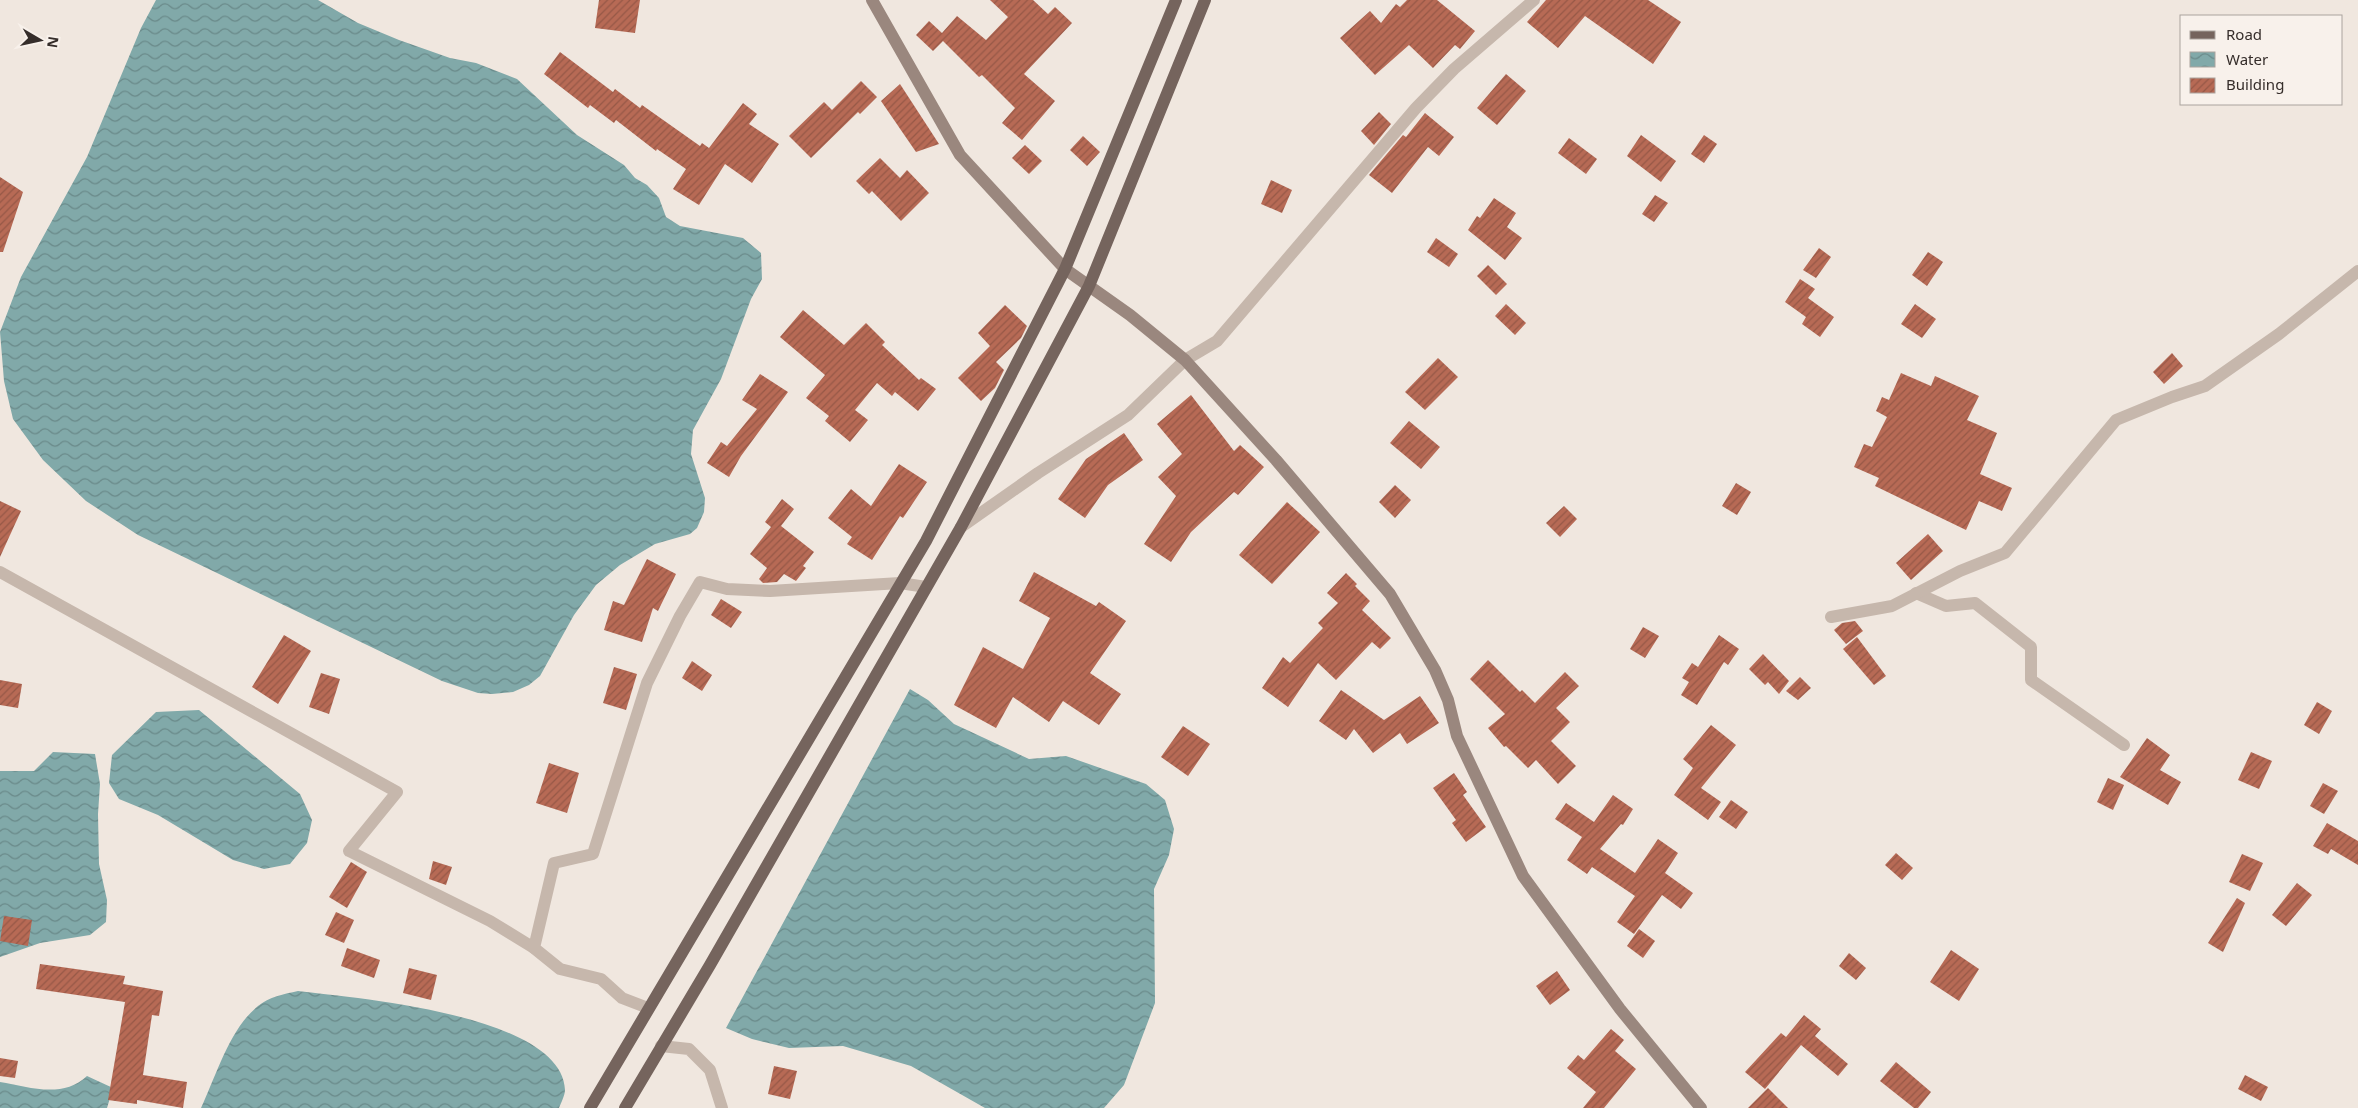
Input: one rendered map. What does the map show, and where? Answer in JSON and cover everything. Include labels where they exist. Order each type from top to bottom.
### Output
[{"type":"main road","points":[[872,0],[960,155],[1065,268],[1130,315],[1184,360],[1294,481],[1390,594],[1435,670],[1448,700],[1457,736],[1523,876],[1620,1009],[1701,1108]]},
{"type":"main road","points":[[590,1108],[926,541],[1065,268],[1176,0]]},
{"type":"main road","points":[[625,1108],[710,965],[961,527],[1090,286],[1205,0]]},
{"type":"street","points":[[961,527],[1038,473],[1128,415],[1184,360],[1217,341],[1416,108],[1454,69],[1534,0]]},
{"type":"street","points":[[1831,617],[1892,606],[1960,572],[2005,553],[2116,420],[2172,397],[2205,386],[2279,334],[2358,271]]},
{"type":"street","points":[[0,572],[397,792],[349,851],[490,922],[534,948],[560,969],[601,980],[622,998],[648,1008]]},
{"type":"street","points":[[534,948],[554,863],[593,854],[647,683],[680,616],[700,582],[727,589],[770,591],[900,583],[926,587]]},
{"type":"street","points":[[1916,594],[1946,606],[1975,604],[2031,647],[2031,680],[2124,745]]},
{"type":"street","points":[[661,1046],[690,1049],[710,1070],[722,1108]]},
{"type":"water","points":[[156,0],[318,0],[358,23],[399,40],[450,58],[476,63],[517,79],[577,135],[624,165],[635,178],[647,185],[659,198],[666,217],[680,226],[743,238],[761,253],[762,279],[751,299],[721,379],[693,430],[691,454],[705,498],[704,512],[697,528],[690,534],[655,544],[620,565],[596,585],[574,615],[540,676],[529,685],[513,692],[492,694],[478,693],[442,681],[138,535],[86,501],[43,460],[13,419],[4,381],[0,332],[21,277],[87,157],[141,28]]},
{"type":"water","points":[[910,689],[928,700],[954,724],[1029,759],[1066,756],[1146,784],[1165,800],[1174,829],[1169,855],[1154,889],[1155,1003],[1124,1085],[1104,1108],[985,1108],[911,1066],[843,1046],[789,1048],[752,1039],[726,1028]]},
{"type":"water","points":[[199,710],[300,794],[312,820],[307,843],[290,864],[264,869],[233,860],[158,815],[119,799],[109,783],[112,755],[156,712]]},
{"type":"water","points":[[53,752],[95,754],[100,784],[98,814],[99,864],[107,900],[106,922],[90,935],[40,943],[0,957],[0,771],[34,771]]},
{"type":"water","points":[[298,991],[406,1005],[494,1027],[530,1043],[555,1064],[565,1090],[564,1097],[559,1108],[201,1108],[225,1053],[248,1015],[267,1000]]},
{"type":"water","points":[[87,1076],[113,1088],[107,1108],[0,1108],[0,1082],[45,1090],[67,1087],[78,1083]]},
{"type":"building","points":[[599,0],[640,0],[635,33],[595,28]]},
{"type":"building","points":[[990,0],[1033,0],[1048,14],[1055,7],[1072,23],[1024,74],[1055,101],[1022,140],[1002,123],[1015,108],[982,75],[979,77],[943,41],[933,51],[916,35],[929,21],[942,33],[957,16],[986,40],[1008,17]]},
{"type":"building","points":[[1407,0],[1437,0],[1475,31],[1460,49],[1455,45],[1433,68],[1409,45],[1375,75],[1340,38],[1370,11],[1381,23],[1396,4],[1400,7]]},
{"type":"building","points":[[1546,0],[1648,0],[1681,22],[1653,64],[1585,16],[1558,48],[1527,22]]},
{"type":"building","points":[[560,52],[613,92],[615,89],[640,108],[642,105],[700,146],[702,143],[709,148],[743,103],[757,114],[749,124],[779,144],[752,183],[725,164],[699,205],[673,189],[686,169],[657,149],[656,151],[616,120],[614,123],[590,105],[588,108],[544,74]]},
{"type":"building","points":[[1506,74],[1526,91],[1497,125],[1477,108]]},
{"type":"building","points":[[861,81],[877,97],[860,114],[858,112],[811,158],[789,136],[824,102],[832,110]]},
{"type":"building","points":[[900,84],[939,144],[916,152],[881,101]]},
{"type":"building","points":[[1379,112],[1391,124],[1374,145],[1361,131]]},
{"type":"building","points":[[1425,113],[1454,137],[1439,156],[1428,147],[1392,193],[1369,175],[1403,135],[1406,137]]},
{"type":"building","points":[[1641,135],[1676,161],[1661,182],[1627,156]]},
{"type":"building","points":[[1704,135],[1717,144],[1704,163],[1691,154]]},
{"type":"building","points":[[1083,136],[1100,152],[1087,166],[1070,150]]},
{"type":"building","points":[[1569,138],[1597,159],[1586,174],[1558,153]]},
{"type":"building","points":[[1025,145],[1042,161],[1029,174],[1012,158]]},
{"type":"building","points":[[880,158],[900,178],[907,170],[929,193],[901,221],[872,191],[869,194],[856,181]]},
{"type":"building","points":[[0,177],[23,192],[3,252],[0,252]]},
{"type":"building","points":[[1271,180],[1292,190],[1282,213],[1261,204]]},
{"type":"building","points":[[1655,195],[1668,203],[1654,222],[1642,214]]},
{"type":"building","points":[[1494,198],[1516,213],[1507,227],[1522,238],[1505,260],[1468,230],[1477,216],[1480,218]]},
{"type":"building","points":[[1436,238],[1458,254],[1449,267],[1427,252]]},
{"type":"building","points":[[1819,248],[1831,257],[1816,278],[1803,270]]},
{"type":"building","points":[[1928,252],[1943,262],[1927,286],[1912,275]]},
{"type":"building","points":[[1488,265],[1507,284],[1496,295],[1477,276]]},
{"type":"building","points":[[1800,279],[1815,289],[1808,298],[1834,317],[1820,337],[1802,324],[1806,317],[1785,302]]},
{"type":"building","points":[[1506,304],[1526,323],[1515,335],[1495,316]]},
{"type":"building","points":[[1915,304],[1936,319],[1922,338],[1901,324]]},
{"type":"building","points":[[1005,305],[1027,326],[1021,338],[996,362],[1004,370],[995,388],[981,401],[958,378],[990,346],[978,333]]},
{"type":"building","points":[[803,310],[844,345],[866,323],[885,342],[882,345],[919,380],[921,378],[936,389],[918,411],[895,392],[892,396],[877,383],[855,410],[868,420],[850,442],[825,421],[829,416],[806,398],[825,375],[780,337]]},
{"type":"building","points":[[2172,353],[2183,366],[2164,384],[2153,372]]},
{"type":"building","points":[[1438,358],[1458,377],[1425,410],[1405,392]]},
{"type":"building","points":[[1901,373],[1931,386],[1935,376],[1979,396],[1967,420],[1997,433],[1980,474],[2012,488],[2002,511],[1979,501],[1966,530],[1875,486],[1879,478],[1854,467],[1864,444],[1872,447],[1887,417],[1876,411],[1882,397],[1889,400]]},
{"type":"building","points":[[760,374],[788,392],[741,456],[729,477],[707,463],[721,442],[727,446],[757,409],[742,400]]},
{"type":"building","points":[[1191,395],[1234,451],[1240,445],[1264,467],[1238,495],[1234,492],[1191,532],[1171,562],[1144,544],[1176,496],[1158,477],[1182,454],[1157,424]]},
{"type":"building","points":[[1409,421],[1440,447],[1421,469],[1390,443]]},
{"type":"building","points":[[1124,433],[1143,460],[1108,485],[1085,518],[1058,499],[1086,459]]},
{"type":"building","points":[[899,464],[927,482],[903,518],[900,516],[872,560],[847,544],[852,537],[828,518],[851,489],[871,506]]},
{"type":"building","points":[[1736,483],[1751,492],[1737,515],[1722,506]]},
{"type":"building","points":[[1395,485],[1411,500],[1395,518],[1379,502]]},
{"type":"building","points":[[782,499],[794,509],[781,526],[814,552],[803,566],[806,568],[796,581],[784,574],[777,582],[763,583],[759,579],[767,568],[750,554],[771,527],[765,522]]},
{"type":"building","points":[[0,501],[21,511],[0,557]]},
{"type":"building","points":[[1287,502],[1320,532],[1272,584],[1239,555]]},
{"type":"building","points":[[1564,506],[1577,519],[1560,537],[1546,523]]},
{"type":"building","points":[[1928,534],[1943,551],[1911,580],[1896,563]]},
{"type":"building","points":[[647,559],[676,574],[658,611],[653,608],[642,642],[604,630],[613,601],[624,605]]},
{"type":"building","points":[[1034,572],[1096,606],[1099,602],[1126,621],[1090,673],[1121,694],[1099,725],[1063,701],[1049,722],[1013,697],[996,728],[954,705],[983,647],[1023,669],[1050,618],[1019,601]]},
{"type":"building","points":[[1346,573],[1357,584],[1355,586],[1370,601],[1362,610],[1391,638],[1380,649],[1372,642],[1336,680],[1318,663],[1288,707],[1262,688],[1283,657],[1290,663],[1323,628],[1318,623],[1338,603],[1327,593]]},
{"type":"building","points":[[721,599],[742,612],[731,628],[711,615]]},
{"type":"building","points":[[1855,621],[1863,631],[1846,644],[1834,630],[1842,623]]},
{"type":"building","points":[[1643,627],[1659,636],[1645,658],[1630,649]]},
{"type":"building","points":[[284,635],[311,651],[278,704],[252,687]]},
{"type":"building","points":[[1719,635],[1739,649],[1728,665],[1724,662],[1697,705],[1681,695],[1689,682],[1682,678],[1692,663],[1698,667]]},
{"type":"building","points":[[1857,637],[1886,676],[1874,685],[1843,649]]},
{"type":"building","points":[[1763,654],[1789,681],[1779,694],[1768,682],[1765,685],[1749,669]]},
{"type":"building","points":[[1488,660],[1520,692],[1522,690],[1535,703],[1565,672],[1579,686],[1556,708],[1570,722],[1551,741],[1576,766],[1558,784],[1536,760],[1528,768],[1506,746],[1504,747],[1488,728],[1505,714],[1470,679]]},
{"type":"building","points":[[692,661],[712,675],[702,691],[682,678]]},
{"type":"building","points":[[614,667],[637,674],[626,710],[603,703]]},
{"type":"building","points":[[321,673],[340,679],[329,714],[309,707]]},
{"type":"building","points":[[1800,677],[1811,688],[1798,700],[1786,691]]},
{"type":"building","points":[[0,680],[22,684],[18,708],[0,705]]},
{"type":"building","points":[[1341,690],[1384,720],[1420,696],[1439,723],[1407,744],[1400,733],[1373,753],[1354,729],[1346,740],[1319,721]]},
{"type":"building","points":[[2317,702],[2332,711],[2319,734],[2304,725]]},
{"type":"building","points":[[1711,725],[1736,745],[1701,788],[1721,802],[1708,820],[1674,795],[1693,768],[1683,759]]},
{"type":"building","points":[[1183,726],[1210,744],[1188,776],[1161,757]]},
{"type":"building","points":[[2147,738],[2170,755],[2160,770],[2181,782],[2168,805],[2120,777]]},
{"type":"building","points":[[2251,752],[2272,761],[2259,789],[2238,780]]},
{"type":"building","points":[[549,763],[579,773],[567,813],[536,803]]},
{"type":"building","points":[[1454,773],[1467,792],[1463,795],[1486,827],[1466,842],[1452,823],[1456,820],[1433,788]]},
{"type":"building","points":[[2108,778],[2124,785],[2113,810],[2097,802]]},
{"type":"building","points":[[2323,783],[2338,791],[2324,814],[2310,806]]},
{"type":"building","points":[[1613,795],[1633,809],[1623,825],[1621,824],[1600,849],[1635,873],[1658,839],[1678,853],[1665,873],[1693,893],[1681,909],[1662,895],[1634,934],[1617,922],[1635,896],[1592,867],[1587,874],[1567,860],[1582,837],[1555,819],[1566,803],[1594,822]]},
{"type":"building","points":[[1731,800],[1748,812],[1736,829],[1719,817]]},
{"type":"building","points":[[2327,823],[2358,841],[2358,865],[2331,849],[2328,854],[2313,846]]},
{"type":"building","points":[[1896,853],[1913,868],[1902,880],[1885,865]]},
{"type":"building","points":[[2242,854],[2263,863],[2250,891],[2229,882]]},
{"type":"building","points":[[433,861],[452,867],[446,885],[429,879]]},
{"type":"building","points":[[351,862],[367,872],[347,908],[329,897]]},
{"type":"building","points":[[2297,883],[2312,895],[2286,926],[2272,915]]},
{"type":"building","points":[[2237,898],[2245,903],[2223,952],[2208,943]]},
{"type":"building","points":[[336,912],[354,920],[344,943],[325,935]]},
{"type":"building","points":[[4,916],[32,920],[28,946],[0,941]]},
{"type":"building","points":[[1639,929],[1655,941],[1643,958],[1627,946]]},
{"type":"building","points":[[347,948],[380,960],[374,978],[341,966]]},
{"type":"building","points":[[1951,950],[1979,969],[1959,1001],[1930,982]]},
{"type":"building","points":[[1849,953],[1866,968],[1856,980],[1839,966]]},
{"type":"building","points":[[40,964],[125,976],[123,984],[163,991],[159,1016],[152,1015],[143,1075],[187,1082],[183,1108],[137,1100],[137,1104],[108,1100],[125,1002],[36,989]]},
{"type":"building","points":[[409,968],[437,975],[431,1000],[403,993]]},
{"type":"building","points":[[1557,971],[1570,990],[1550,1005],[1536,986]]},
{"type":"building","points":[[1804,1015],[1821,1029],[1815,1036],[1848,1064],[1838,1076],[1801,1045],[1765,1089],[1745,1072],[1781,1033],[1786,1037]]},
{"type":"building","points":[[1611,1029],[1624,1040],[1615,1051],[1636,1069],[1604,1108],[1583,1108],[1596,1092],[1567,1068],[1578,1055],[1584,1060]]},
{"type":"building","points":[[0,1058],[18,1061],[15,1078],[0,1076]]},
{"type":"building","points":[[1896,1062],[1931,1092],[1918,1108],[1914,1108],[1880,1081]]},
{"type":"building","points":[[774,1066],[797,1071],[790,1099],[768,1094]]},
{"type":"building","points":[[2245,1075],[2268,1087],[2261,1101],[2238,1089]]},
{"type":"building","points":[[1768,1088],[1788,1108],[1748,1108]]}]
